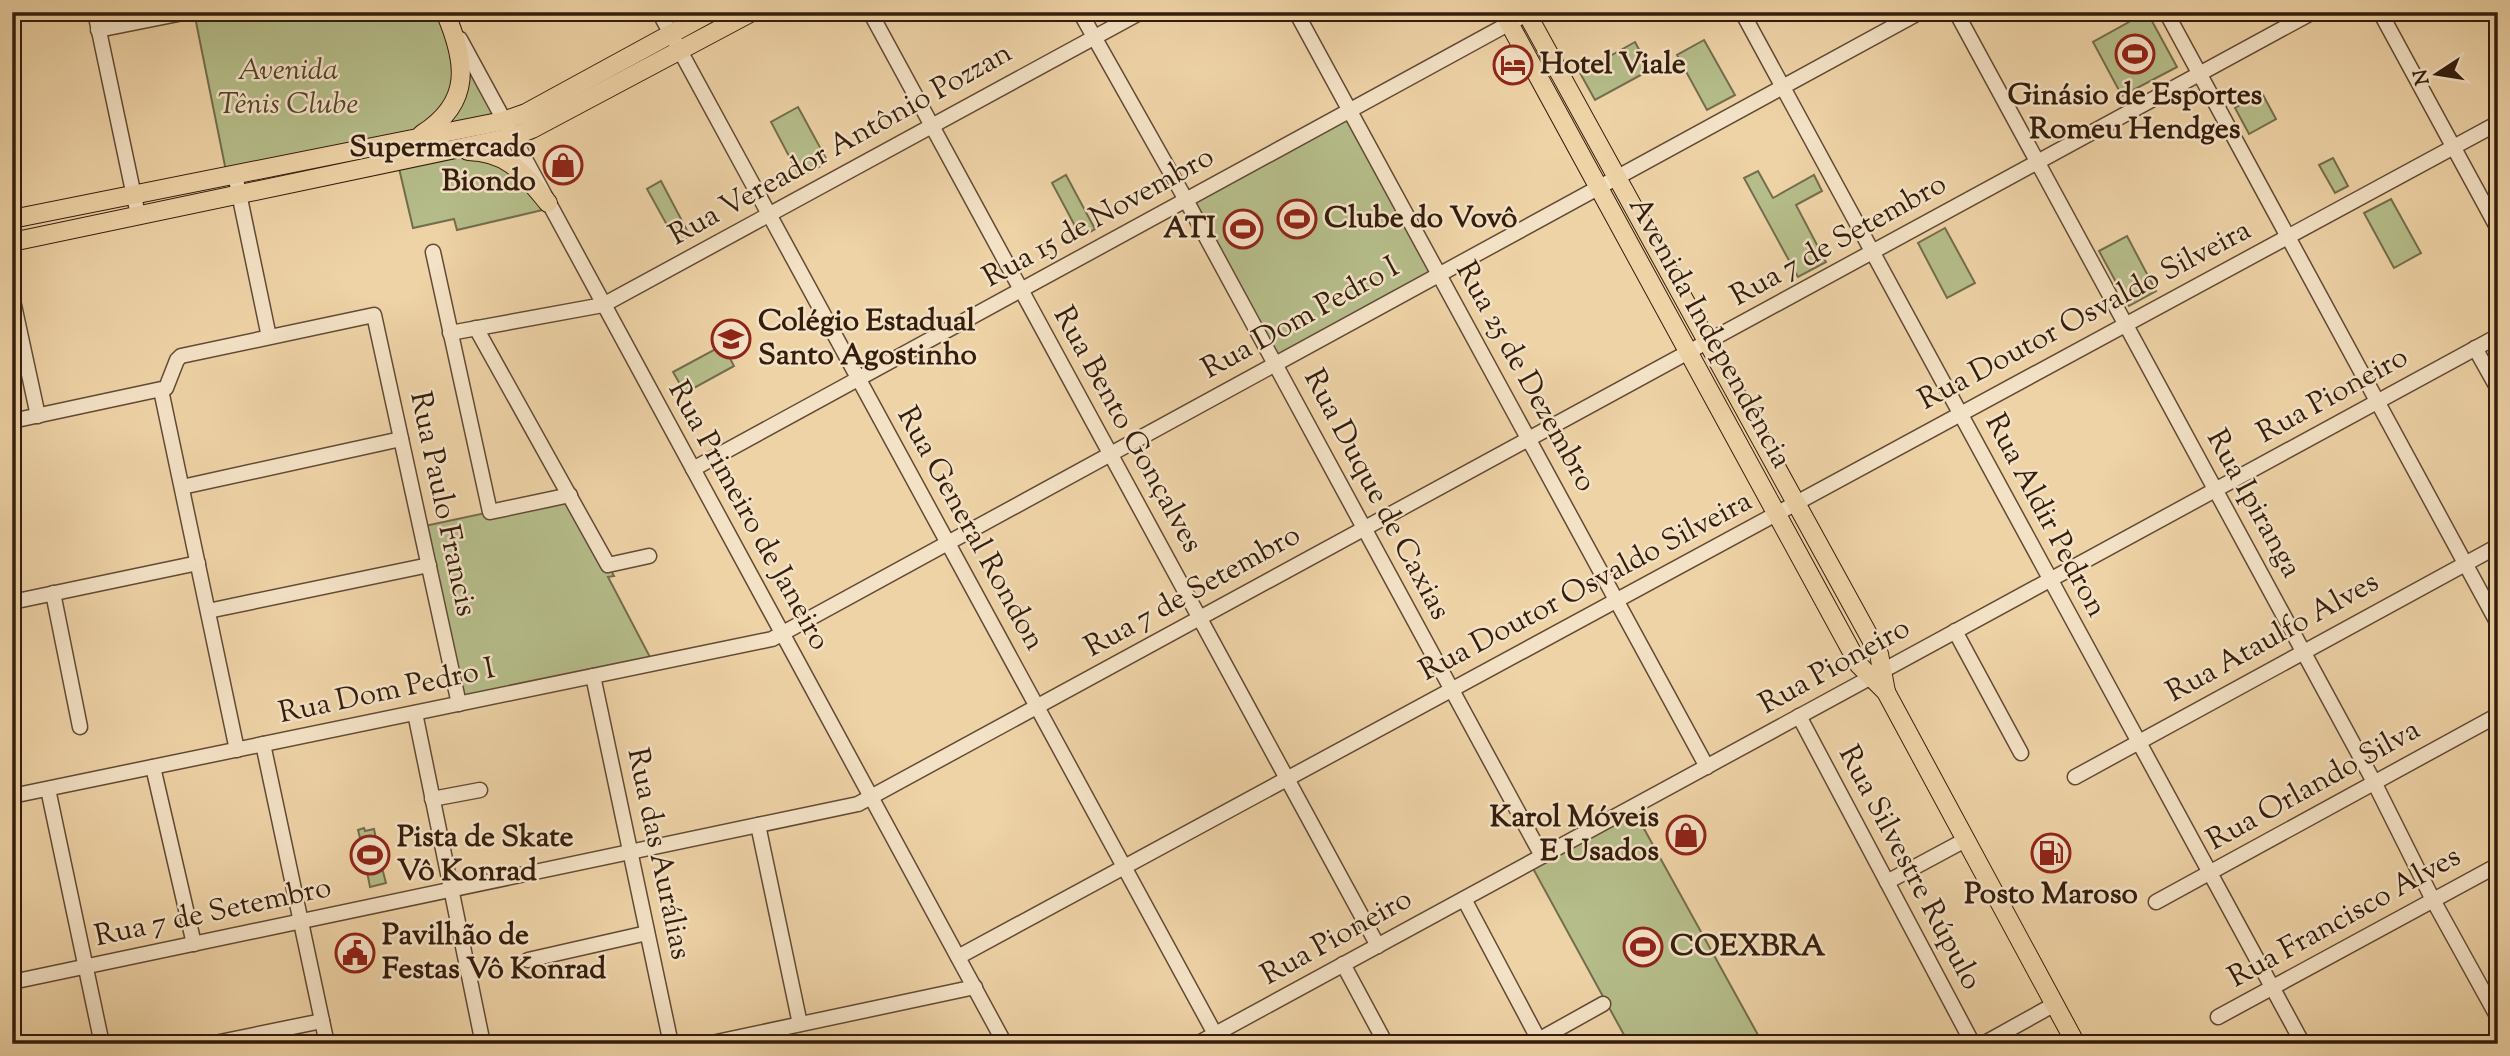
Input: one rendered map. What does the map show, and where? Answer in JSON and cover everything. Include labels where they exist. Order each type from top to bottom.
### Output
[{"type":"main road","points":[[401,142],[423,133],[439,122],[452,107],[459,89],[462,74],[461,55],[445,12]]},
{"type":"main road","points":[[12,219],[503,121],[526,113],[711,12]]},
{"type":"main road","points":[[12,242],[512,137],[532,129],[752,12]]},
{"type":"main road","name":"Avenida Independência","points":[[1506,18],[1859,665],[1877,674],[1879,654],[1528,13]]},
{"type":"main road","points":[[416,157],[470,151],[494,154],[513,163],[548,203]]},
{"type":"main road","points":[[1877,674],[2076,1044]]},
{"type":"street","points":[[94,12],[138,215]]},
{"type":"street","points":[[99,30],[188,12]]},
{"type":"street","name":"Rua Primeiro de Janeiro","points":[[445,12],[692,469],[777,636],[871,797],[1005,1044]]},
{"type":"street","name":"Rua General Rondon","points":[[659,12],[1124,867],[1220,1036]]},
{"type":"street","name":"Rua Bento Gonçalves","points":[[870,12],[1378,946]]},
{"type":"street","name":"Rua Duque de Caxias","points":[[1080,12],[1186,200],[1542,856]]},
{"type":"street","name":"Rua Vereador Antônio Pozzan","points":[[450,333],[603,305],[1141,12]]},
{"type":"street","name":"Rua 25 de Dezembro","points":[[1296,12],[1707,766]]},
{"type":"street","name":"Rua Aldir Pedron","points":[[1742,12],[2303,1044]]},
{"type":"street","name":"Rua Dom Pedro I","points":[[12,796],[777,636],[1920,12]]},
{"type":"street","name":"Rua Ipiranga","points":[[1956,12],[2374,782],[2432,900],[2497,1017]]},
{"type":"street","points":[[2166,12],[2498,624]]},
{"type":"street","name":"Rua 7 de Setembro","points":[[12,982],[858,804],[2313,12]]},
{"type":"street","points":[[2380,12],[2498,229]]},
{"type":"street","name":"Rua 15 de Novembro","points":[[692,469],[1350,111],[1506,18],[1528,13]]},
{"type":"street","name":"Rua Doutor Osvaldo Silveira","points":[[958,957],[2498,123]]},
{"type":"street","points":[[12,421],[161,390],[167,387],[181,356],[270,337],[235,174]]},
{"type":"street","points":[[433,252],[490,512],[569,495]]},
{"type":"street","points":[[12,296],[38,416]]},
{"type":"street","name":"Rua Paulo Francis","points":[[270,337],[374,315],[459,704]]},
{"type":"street","points":[[476,328],[608,565],[649,556]]},
{"type":"street","name":"Rua Pioneiro","points":[[1197,1044],[1220,1036],[1343,964],[2498,336]]},
{"type":"street","points":[[2475,348],[2498,389]]},
{"type":"street","points":[[161,390],[237,750]]},
{"type":"street","points":[[181,487],[401,439]]},
{"type":"street","name":"Rua Ataulfo Alves","points":[[2075,777],[2498,546]]},
{"type":"street","points":[[12,602],[198,564]]},
{"type":"street","points":[[208,611],[429,565]]},
{"type":"street","points":[[53,593],[80,727]]},
{"type":"street","points":[[1955,631],[2021,753]]},
{"type":"street","name":"Rua das Aurálias","points":[[593,676],[671,1044]]},
{"type":"street","points":[[415,713],[483,1044]]},
{"type":"street","name":"Rua Orlando Silva","points":[[2156,902],[2498,715]]},
{"type":"street","name":"Rua Silvestre Rúpulo","points":[[1799,716],[1973,1044]]},
{"type":"street","points":[[263,744],[327,1044]]},
{"type":"street","points":[[153,767],[194,944]]},
{"type":"street","points":[[48,789],[102,1044]]},
{"type":"street","points":[[432,799],[480,790]]},
{"type":"street","points":[[758,825],[800,1024]]},
{"type":"street","points":[[1887,882],[1967,839]]},
{"type":"street","name":"Rua Francisco Alves","points":[[2218,1017],[2498,865]]},
{"type":"street","points":[[1464,899],[1537,1042],[1603,1004]]},
{"type":"street","points":[[528,960],[647,933]]},
{"type":"street","points":[[1343,964],[1386,1044]]},
{"type":"street","points":[[707,1044],[975,987]]},
{"type":"street","points":[[1983,1044],[2054,1004]]},
{"type":"street","points":[[210,1044],[322,1021]]},
{"type":"green space","name":"Avenida Tênis Clube","points":[[194,12],[445,12],[459,89],[423,133],[227,176]]},
{"type":"green space","name":"Ginásio de Esportes Romeu Hendges","points":[[2147,12],[2177,67],[2122,96],[2093,42]]},
{"type":"green space","points":[[1704,40],[1735,95],[1707,110],[1677,55]]},
{"type":"green space","points":[[1635,42],[1650,70],[1595,100],[1580,73]]},
{"type":"green space","points":[[466,56],[499,117],[432,132]]},
{"type":"green space","points":[[2262,93],[2276,119],[2249,134],[2235,108]]},
{"type":"green space","points":[[798,107],[828,162],[800,177],[771,122]]},
{"type":"green space","points":[[1350,111],[1439,274],[1275,363],[1186,200]]},
{"type":"green space","points":[[470,154],[500,161],[547,209],[457,230],[454,219],[413,228],[398,164]]},
{"type":"green space","points":[[2333,158],[2348,186],[2335,193],[2319,165]]},
{"type":"green space","points":[[1758,171],[1773,198],[1814,175],[1822,191],[1796,205],[1826,262],[1798,277],[1744,178]]},
{"type":"green space","points":[[1066,175],[1095,229],[1081,237],[1052,183]]},
{"type":"green space","points":[[661,181],[690,236],[677,243],[647,189]]},
{"type":"green space","points":[[2391,199],[2421,253],[2394,268],[2364,213]]},
{"type":"green space","points":[[1945,228],[1975,283],[1947,298],[1918,243]]},
{"type":"green space","points":[[2127,236],[2156,291],[2129,306],[2099,251]]},
{"type":"green space","points":[[723,345],[734,366],[685,393],[673,372]]},
{"type":"green space","points":[[570,495],[614,576],[608,577],[651,659],[459,704],[420,527]]},
{"type":"green space","name":"COEXBRA","points":[[1632,807],[1763,1044],[1629,1044],[1530,863]]},
{"type":"green space","name":"Pista de Skate Vô Konrad","points":[[364,828],[365,831],[374,829],[377,844],[381,843],[385,863],[381,864],[386,883],[370,887],[366,866],[359,867],[355,848],[362,846],[358,830]]},
{"type":"place","name":"Ginásio de Esportes Romeu Hendges","points":[[2135,54]]},
{"type":"place","name":"Hotel Viale","points":[[1513,65]]},
{"type":"place","name":"Supermercado Biondo","points":[[563,165]]},
{"type":"place","name":"Clube do Vovô","points":[[1297,219]]},
{"type":"place","name":"ATI","points":[[1243,229]]},
{"type":"place","name":"Colégio Estadual Santo Agostinho","points":[[731,339]]},
{"type":"place","name":"Karol Móveis E Usados","points":[[1686,835]]},
{"type":"place","name":"Posto Maroso","points":[[2051,853]]},
{"type":"place","name":"Pista de Skate Vô Konrad","points":[[370,855]]},
{"type":"place","name":"COEXBRA","points":[[1643,947]]},
{"type":"place","name":"Pavilhão de Festas Vô Konrad","points":[[355,953]]}]
